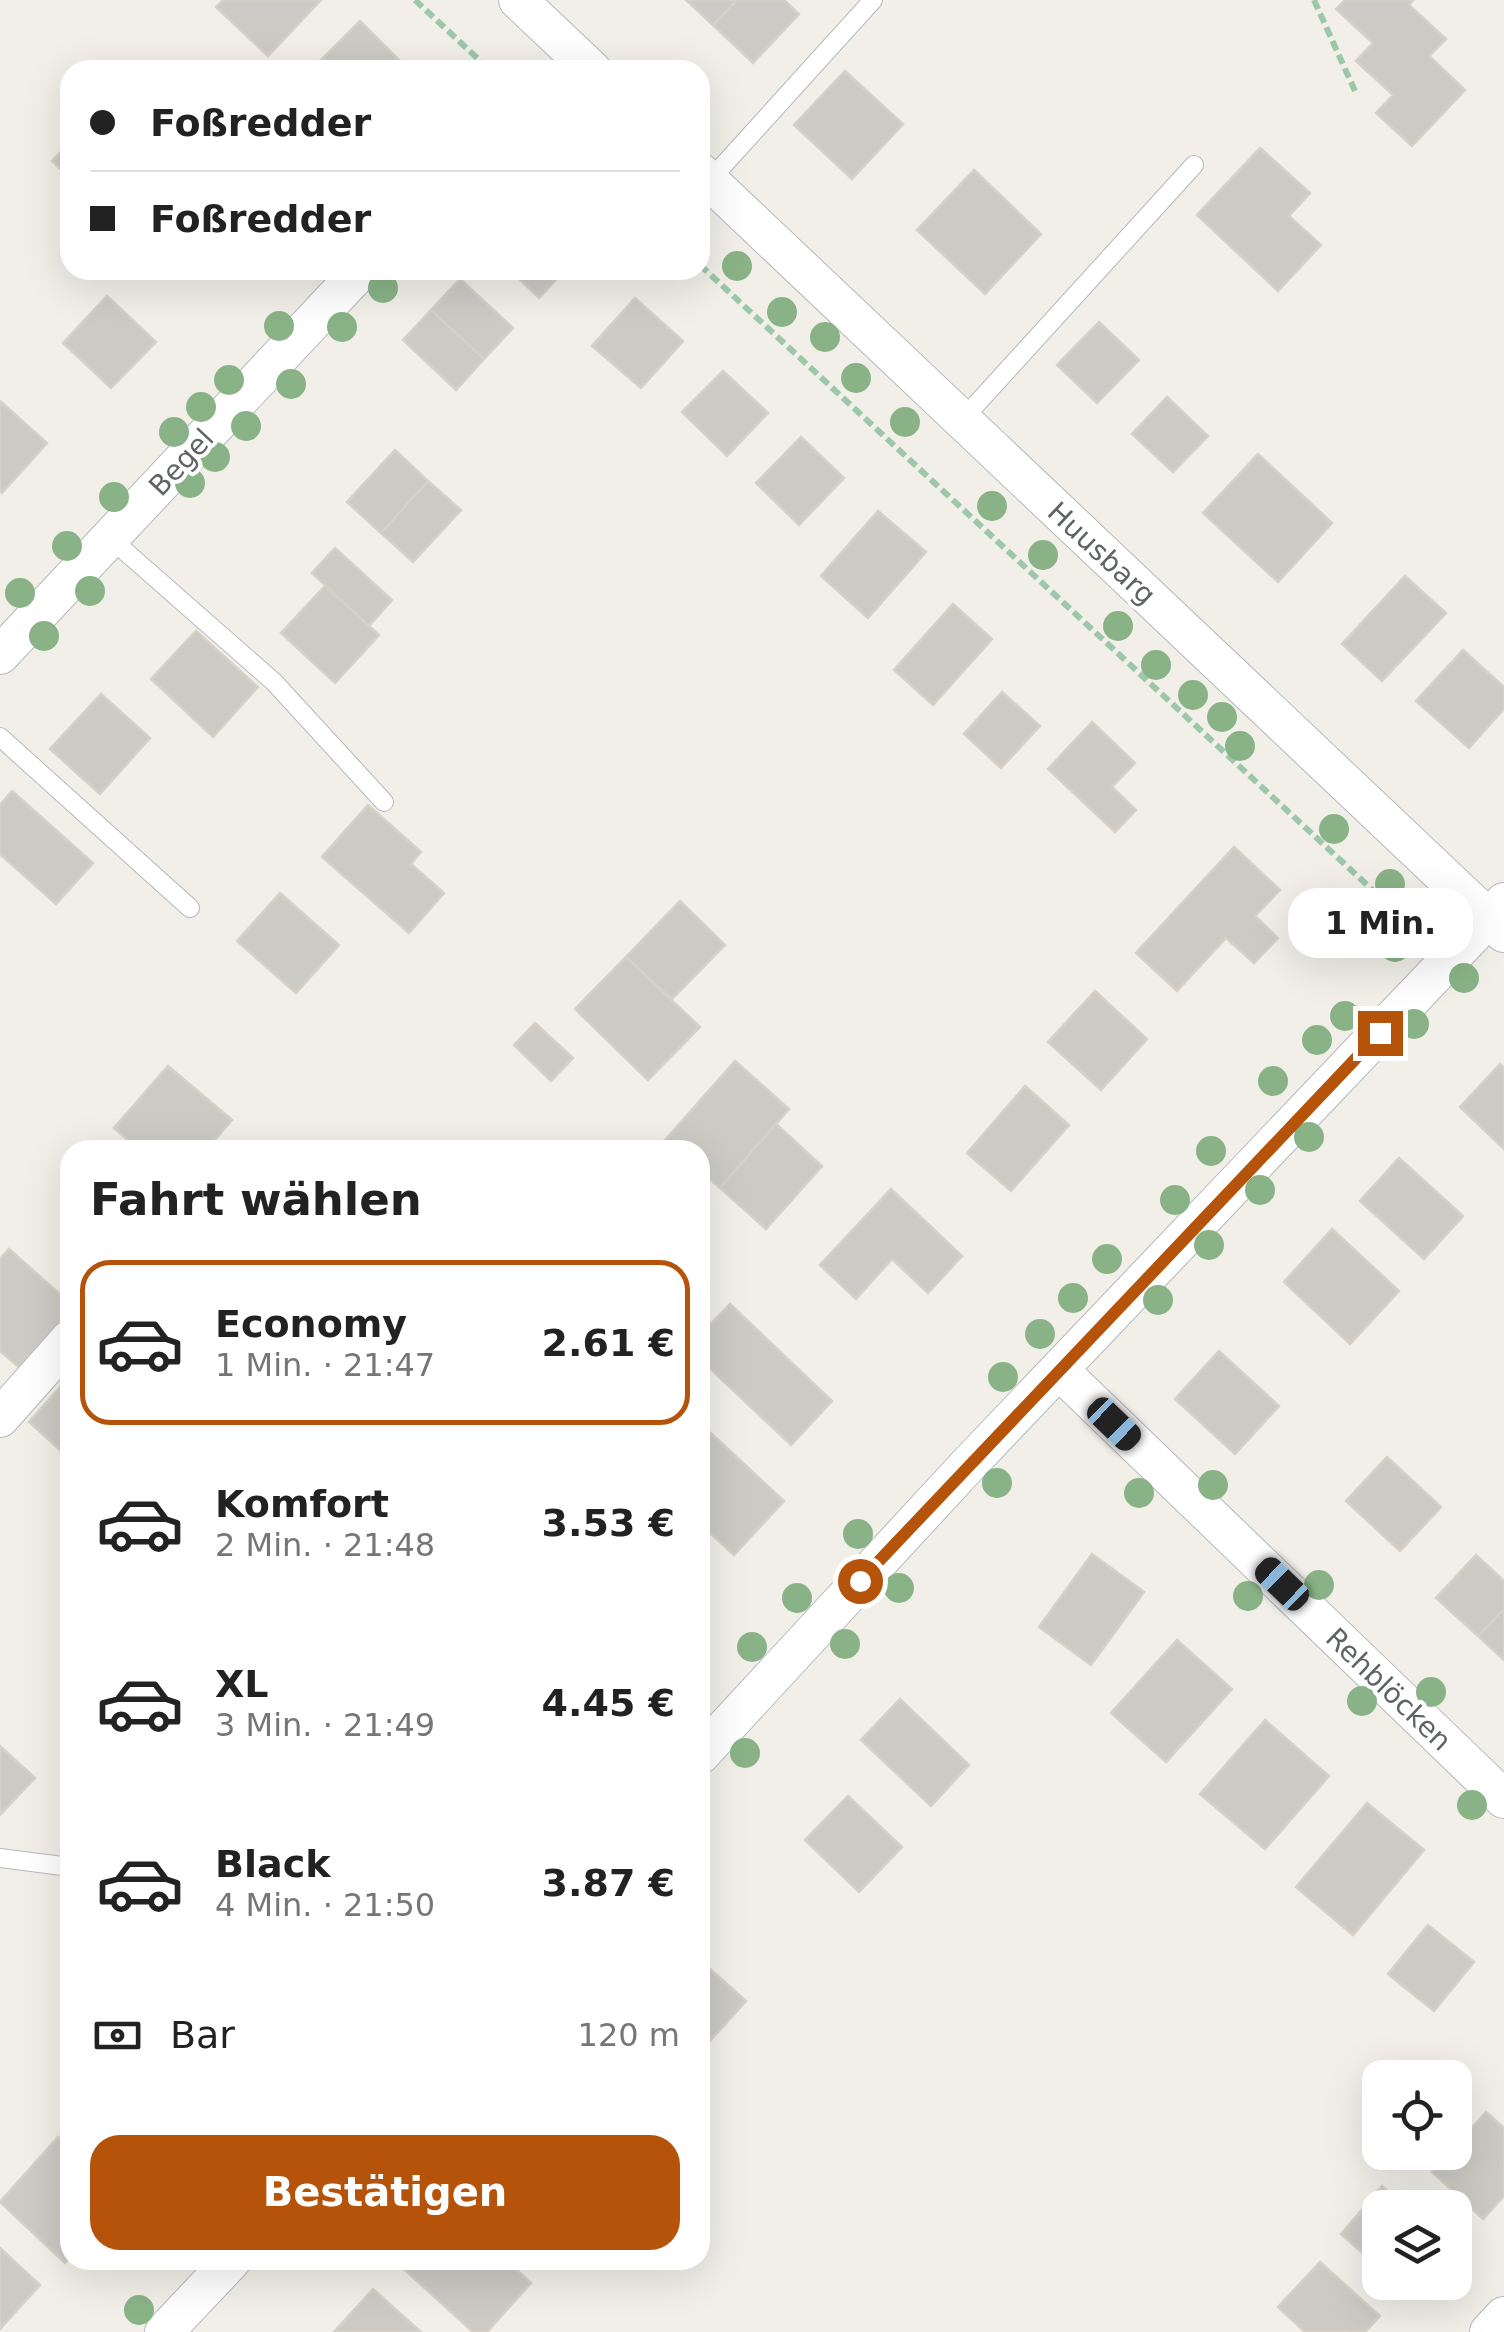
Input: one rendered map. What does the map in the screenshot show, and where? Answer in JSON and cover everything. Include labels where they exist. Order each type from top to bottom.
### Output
[{"type":"street","points":[[518,0],[568,60]]},
{"type":"street","name":"Huusbarg","points":[[710,182],[1499,918]]},
{"type":"street","name":"Begel","points":[[0,655],[353,280]]},
{"type":"street","points":[[710,1744],[1449,961],[1499,918]]},
{"type":"street","points":[[0,1418],[60,1351]]},
{"type":"street","name":"Rehblöcken","points":[[1059,1370],[1504,1799]]},
{"type":"street","points":[[164,2332],[223,2270]]},
{"type":"street","points":[[1489,2332],[1504,2316]]},
{"type":"lane","points":[[710,170],[873,0]]},
{"type":"lane","points":[[961,420],[1194,165]]},
{"type":"lane","points":[[110,538],[274,682],[384,802]]},
{"type":"lane","points":[[0,737],[190,908]]},
{"type":"lane","points":[[0,1858],[60,1867]]},
{"type":"path","points":[[415,0],[479,60]]},
{"type":"path","points":[[1314,0],[1355,91]]},
{"type":"path","points":[[710,274],[1449,961]]},
{"type":"building","points":[[223,0],[321,0],[268,56],[216,7]]},
{"type":"building","points":[[686,0],[737,0],[713,25]]},
{"type":"building","points":[[737,0],[784,0],[799,14],[753,63],[713,25]]},
{"type":"building","points":[[1345,0],[1413,0],[1409,5],[1446,39],[1429,56],[1465,90],[1412,146],[1376,113],[1393,95],[1356,61],[1373,43],[1336,9]]},
{"type":"building","points":[[360,21],[399,60],[321,60]]},
{"type":"building","points":[[845,71],[903,124],[852,179],[794,125]]},
{"type":"building","points":[[1260,148],[1310,193],[1289,216],[1321,245],[1278,291],[1197,215]]},
{"type":"building","points":[[60,153],[60,169],[52,161]]},
{"type":"building","points":[[974,170],[1041,234],[985,294],[917,230]]},
{"type":"building","points":[[461,280],[513,328],[484,359],[431,310]]},
{"type":"building","points":[[520,280],[556,280],[539,298]]},
{"type":"building","points":[[107,296],[156,342],[111,388],[63,343]]},
{"type":"building","points":[[635,298],[683,341],[641,388],[592,346]]},
{"type":"building","points":[[431,310],[484,359],[456,390],[403,340]]},
{"type":"building","points":[[1099,322],[1139,360],[1097,403],[1057,365]]},
{"type":"building","points":[[723,371],[768,413],[727,456],[682,412]]},
{"type":"building","points":[[1167,397],[1208,436],[1173,472],[1132,434]]},
{"type":"building","points":[[0,401],[47,443],[2,493],[0,491]]},
{"type":"building","points":[[801,437],[844,478],[799,525],[756,483]]},
{"type":"building","points":[[395,450],[428,481],[381,533],[347,502]]},
{"type":"building","points":[[1258,454],[1332,523],[1278,582],[1203,513]]},
{"type":"building","points":[[428,481],[461,510],[413,562],[381,533]]},
{"type":"building","points":[[878,511],[926,552],[868,618],[821,576]]},
{"type":"building","points":[[335,548],[392,600],[369,626],[312,573]]},
{"type":"building","points":[[1405,576],[1446,613],[1382,681],[1342,644]]},
{"type":"building","points":[[325,586],[379,635],[335,683],[281,633]]},
{"type":"building","points":[[953,604],[992,639],[933,705],[894,670]]},
{"type":"building","points":[[196,631],[258,687],[213,737],[151,679]]},
{"type":"building","points":[[1463,650],[1504,687],[1504,709],[1469,748],[1416,701]]},
{"type":"building","points":[[1002,692],[1040,726],[1001,768],[964,734]]},
{"type":"building","points":[[101,694],[150,738],[100,794],[50,749]]},
{"type":"building","points":[[1092,722],[1135,763],[1112,787],[1136,810],[1115,832],[1048,769]]},
{"type":"building","points":[[12,791],[93,863],[56,904],[0,854],[0,805]]},
{"type":"building","points":[[368,805],[421,852],[411,864],[444,893],[409,933],[322,857]]},
{"type":"building","points":[[1234,847],[1280,890],[1255,916],[1278,938],[1254,963],[1226,938],[1177,991],[1136,953]]},
{"type":"building","points":[[280,893],[339,945],[296,993],[237,941]]},
{"type":"building","points":[[680,901],[725,945],[672,999],[626,957]]},
{"type":"building","points":[[626,957],[700,1027],[648,1080],[575,1009]]},
{"type":"building","points":[[1095,991],[1147,1039],[1101,1090],[1048,1042]]},
{"type":"building","points":[[535,1023],[573,1058],[551,1081],[514,1045]]},
{"type":"building","points":[[735,1061],[789,1109],[720,1188],[710,1180],[710,1140],[665,1140]]},
{"type":"building","points":[[1500,1064],[1504,1068],[1504,1149],[1460,1107]]},
{"type":"building","points":[[168,1066],[232,1120],[215,1140],[128,1140],[114,1128]]},
{"type":"building","points":[[1025,1086],[1069,1125],[1011,1191],[967,1153]]},
{"type":"building","points":[[776,1124],[822,1166],[766,1229],[720,1188]]},
{"type":"building","points":[[1399,1158],[1463,1216],[1424,1259],[1360,1201]]},
{"type":"building","points":[[891,1189],[962,1256],[928,1293],[892,1259],[856,1299],[820,1265]]},
{"type":"building","points":[[1332,1229],[1399,1291],[1350,1344],[1284,1282]]},
{"type":"building","points":[[9,1249],[60,1294],[60,1321],[19,1367],[0,1351],[0,1259]]},
{"type":"building","points":[[730,1304],[832,1401],[791,1445],[710,1368],[710,1325]]},
{"type":"building","points":[[1219,1351],[1279,1406],[1235,1454],[1175,1399]]},
{"type":"building","points":[[60,1387],[60,1450],[29,1422]]},
{"type":"building","points":[[710,1432],[784,1501],[734,1555],[710,1533]]},
{"type":"building","points":[[1387,1457],[1441,1507],[1400,1551],[1346,1501]]},
{"type":"building","points":[[1092,1554],[1144,1592],[1091,1665],[1039,1627]]},
{"type":"building","points":[[1476,1555],[1504,1581],[1504,1609],[1478,1636],[1436,1598]]},
{"type":"building","points":[[1504,1609],[1504,1660],[1478,1636]]},
{"type":"building","points":[[1177,1640],[1232,1689],[1166,1762],[1111,1713]]},
{"type":"building","points":[[900,1699],[969,1765],[931,1806],[861,1740]]},
{"type":"building","points":[[1265,1720],[1329,1776],[1265,1849],[1200,1794]]},
{"type":"building","points":[[0,1746],[35,1778],[0,1815]]},
{"type":"building","points":[[848,1796],[902,1847],[859,1892],[805,1840]]},
{"type":"building","points":[[1367,1803],[1424,1850],[1353,1935],[1296,1887]]},
{"type":"building","points":[[1428,1925],[1474,1962],[1434,2011],[1388,1974]]},
{"type":"building","points":[[710,1969],[746,2001],[710,2041]]},
{"type":"building","points":[[1486,2112],[1504,2128],[1504,2196],[1483,2219],[1472,2209],[1472,2190],[1452,2190],[1432,2172],[1472,2170],[1472,2127]]},
{"type":"building","points":[[58,2137],[60,2139],[60,2258],[0,2202]]},
{"type":"building","points":[[1362,2209],[1362,2252],[1341,2234]]},
{"type":"building","points":[[0,2248],[40,2285],[0,2329]]},
{"type":"building","points":[[1320,2262],[1380,2316],[1365,2332],[1305,2332],[1278,2307]]},
{"type":"building","points":[[405,2270],[517,2270],[531,2283],[487,2332],[473,2332]]},
{"type":"building","points":[[373,2289],[421,2332],[334,2332]]},
{"type":"route","points":[[860,1581],[1380,1033]]}]
